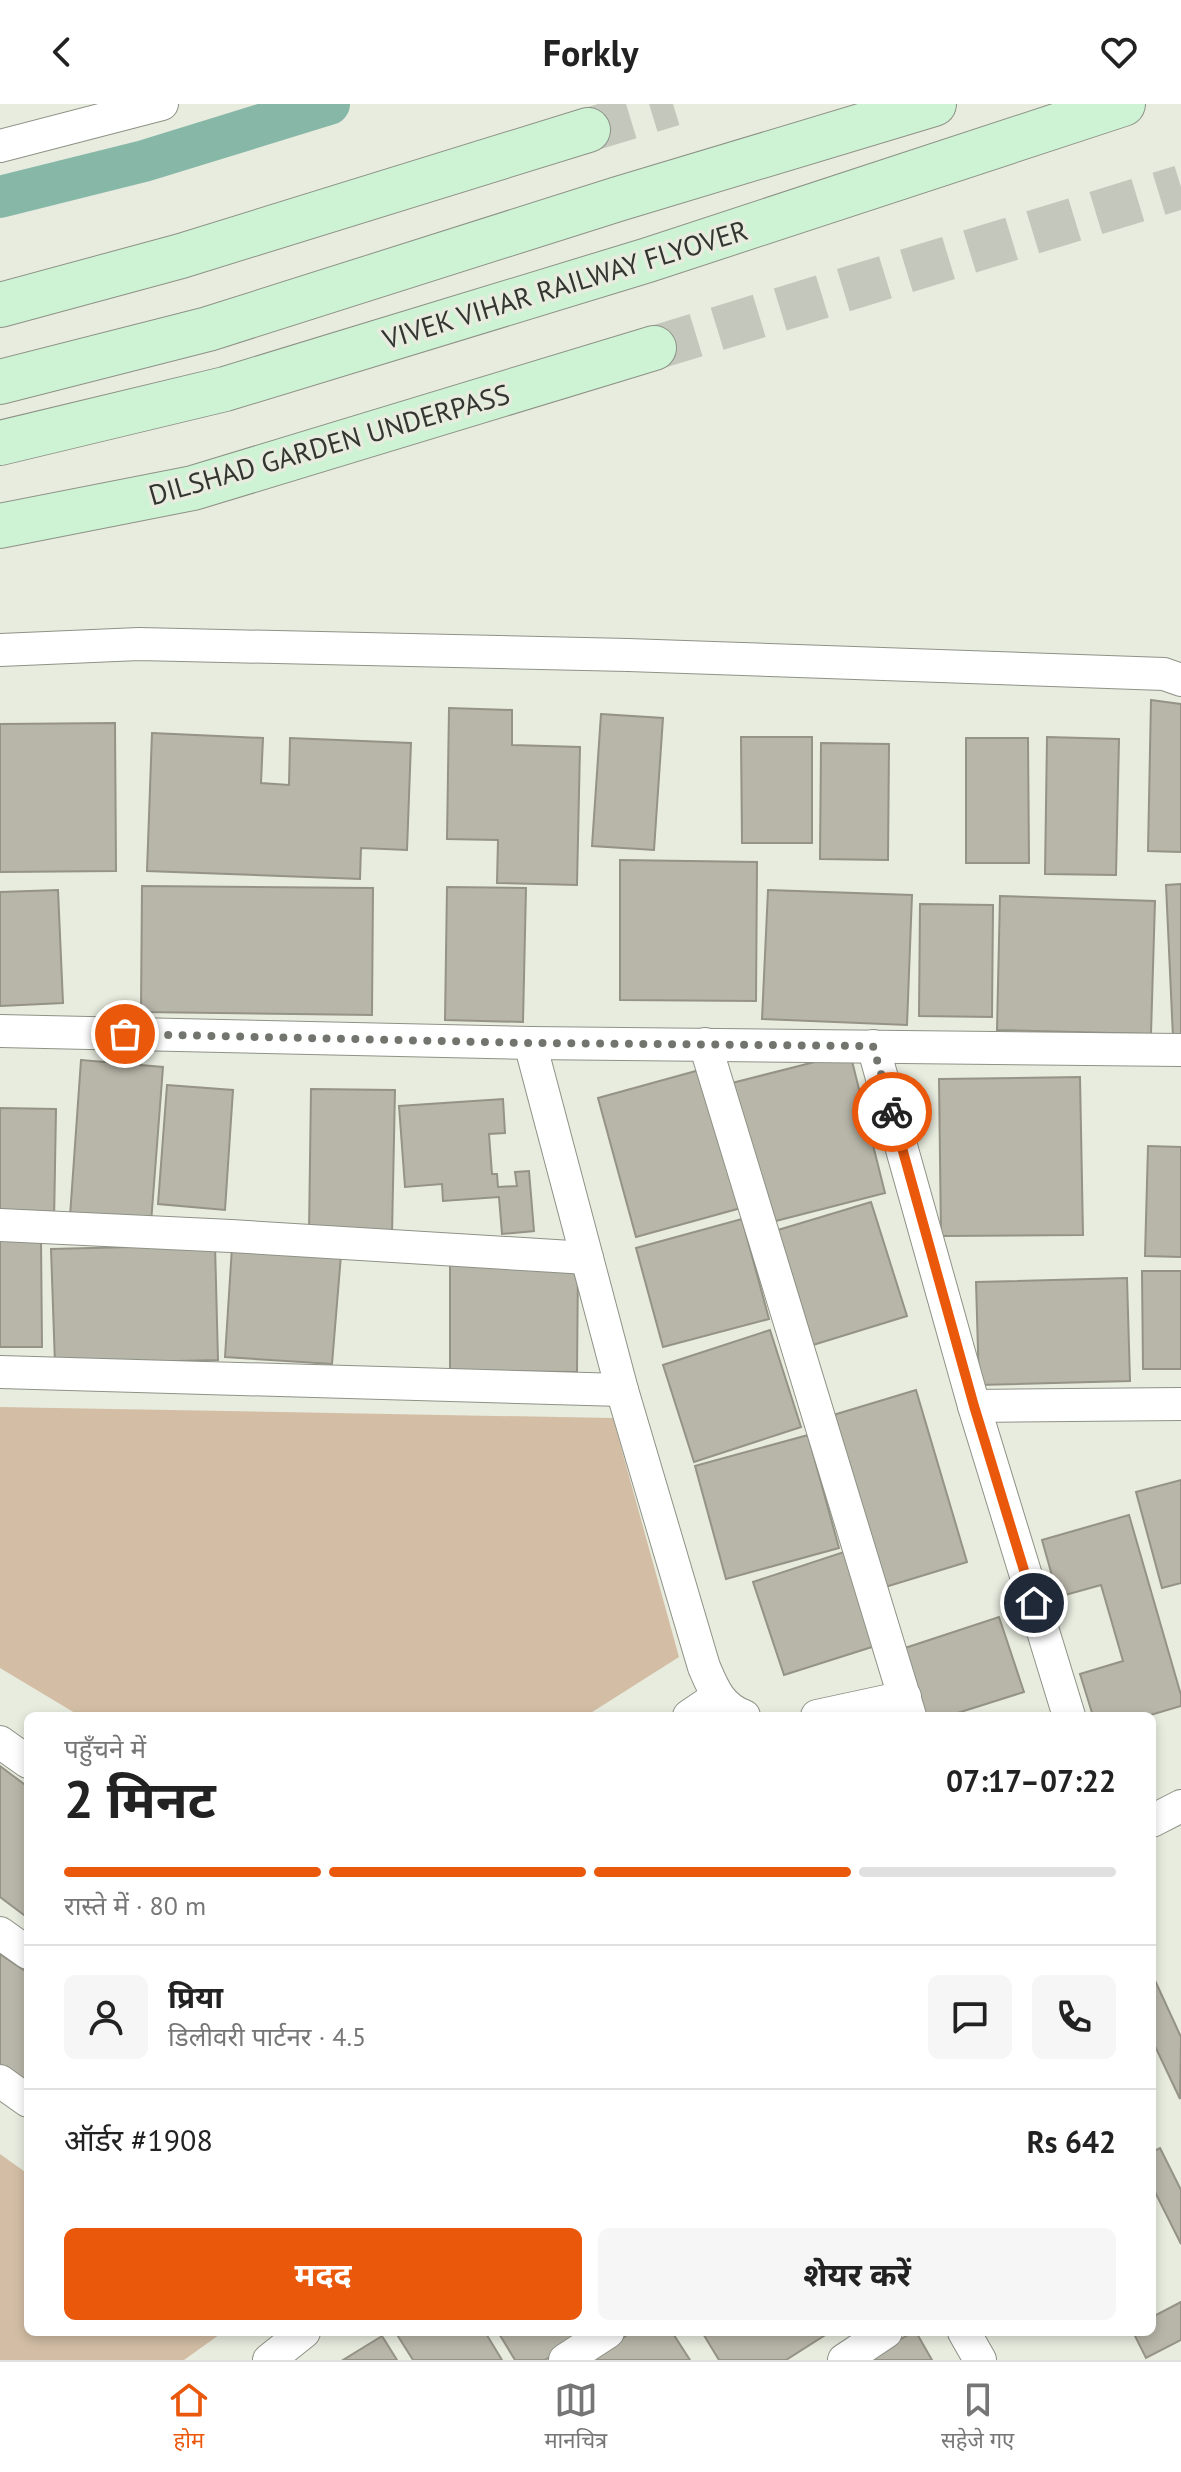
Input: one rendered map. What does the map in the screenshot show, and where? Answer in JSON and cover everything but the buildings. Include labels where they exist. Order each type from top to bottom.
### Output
[{"type":"main road","points":[[0,382],[208,329],[618,199],[934,104]]},
{"type":"main road","name":"VIVEK VIHAR RAILWAY FLYOVER","points":[[0,443],[225,389],[648,260],[1123,104]]},
{"type":"main road","points":[[0,305],[181,256],[588,130]]},
{"type":"main road","name":"DILSHAD GARDEN UNDERPASS","points":[[0,526],[193,488],[654,348]]},
{"type":"street","points":[[0,146],[162,104]]},
{"type":"street","points":[[0,650],[139,644],[628,655],[1164,674],[1181,680]]},
{"type":"street","points":[[0,1031],[530,1043],[1181,1050]]},
{"type":"street","points":[[530,1043],[622,1390],[704,1667],[717,1697],[734,1712]]},
{"type":"street","points":[[705,1044],[907,1707],[857,1712]]},
{"type":"street","points":[[873,1046],[974,1406],[1068,1712]]},
{"type":"street","points":[[0,1225],[587,1258]]},
{"type":"street","points":[[0,1372],[622,1390]]},
{"type":"street","points":[[974,1406],[1181,1404]]},
{"type":"street","points":[[695,1712],[717,1697]]},
{"type":"street","points":[[0,1742],[24,1759]]},
{"type":"street","points":[[1156,1819],[1181,1806]]},
{"type":"street","points":[[0,1933],[24,1950]]},
{"type":"street","points":[[0,2081],[24,2098]]},
{"type":"street","points":[[269,2360],[299,2336]]},
{"type":"street","points":[[565,2360],[602,2336]]},
{"type":"street","points":[[844,2360],[880,2336]]},
{"type":"street","points":[[966,2336],[980,2360]]},
{"type":"shaded area","points":[[0,1407],[613,1418],[679,1657],[592,1712],[73,1712],[0,1668]]},
{"type":"shaded area","points":[[0,2154],[24,2171],[24,2336],[217,2336],[184,2360],[0,2360]]},
{"type":"waterway","points":[[0,197],[144,161],[329,104]]},
{"type":"tunnel","points":[[588,130],[673,104]]},
{"type":"tunnel","points":[[654,348],[1181,187]]},
{"type":"way so far","points":[[125,1034],[530,1043],[873,1046],[892,1112]]},
{"type":"route","points":[[892,1112],[974,1406],[1034,1603]]}]
